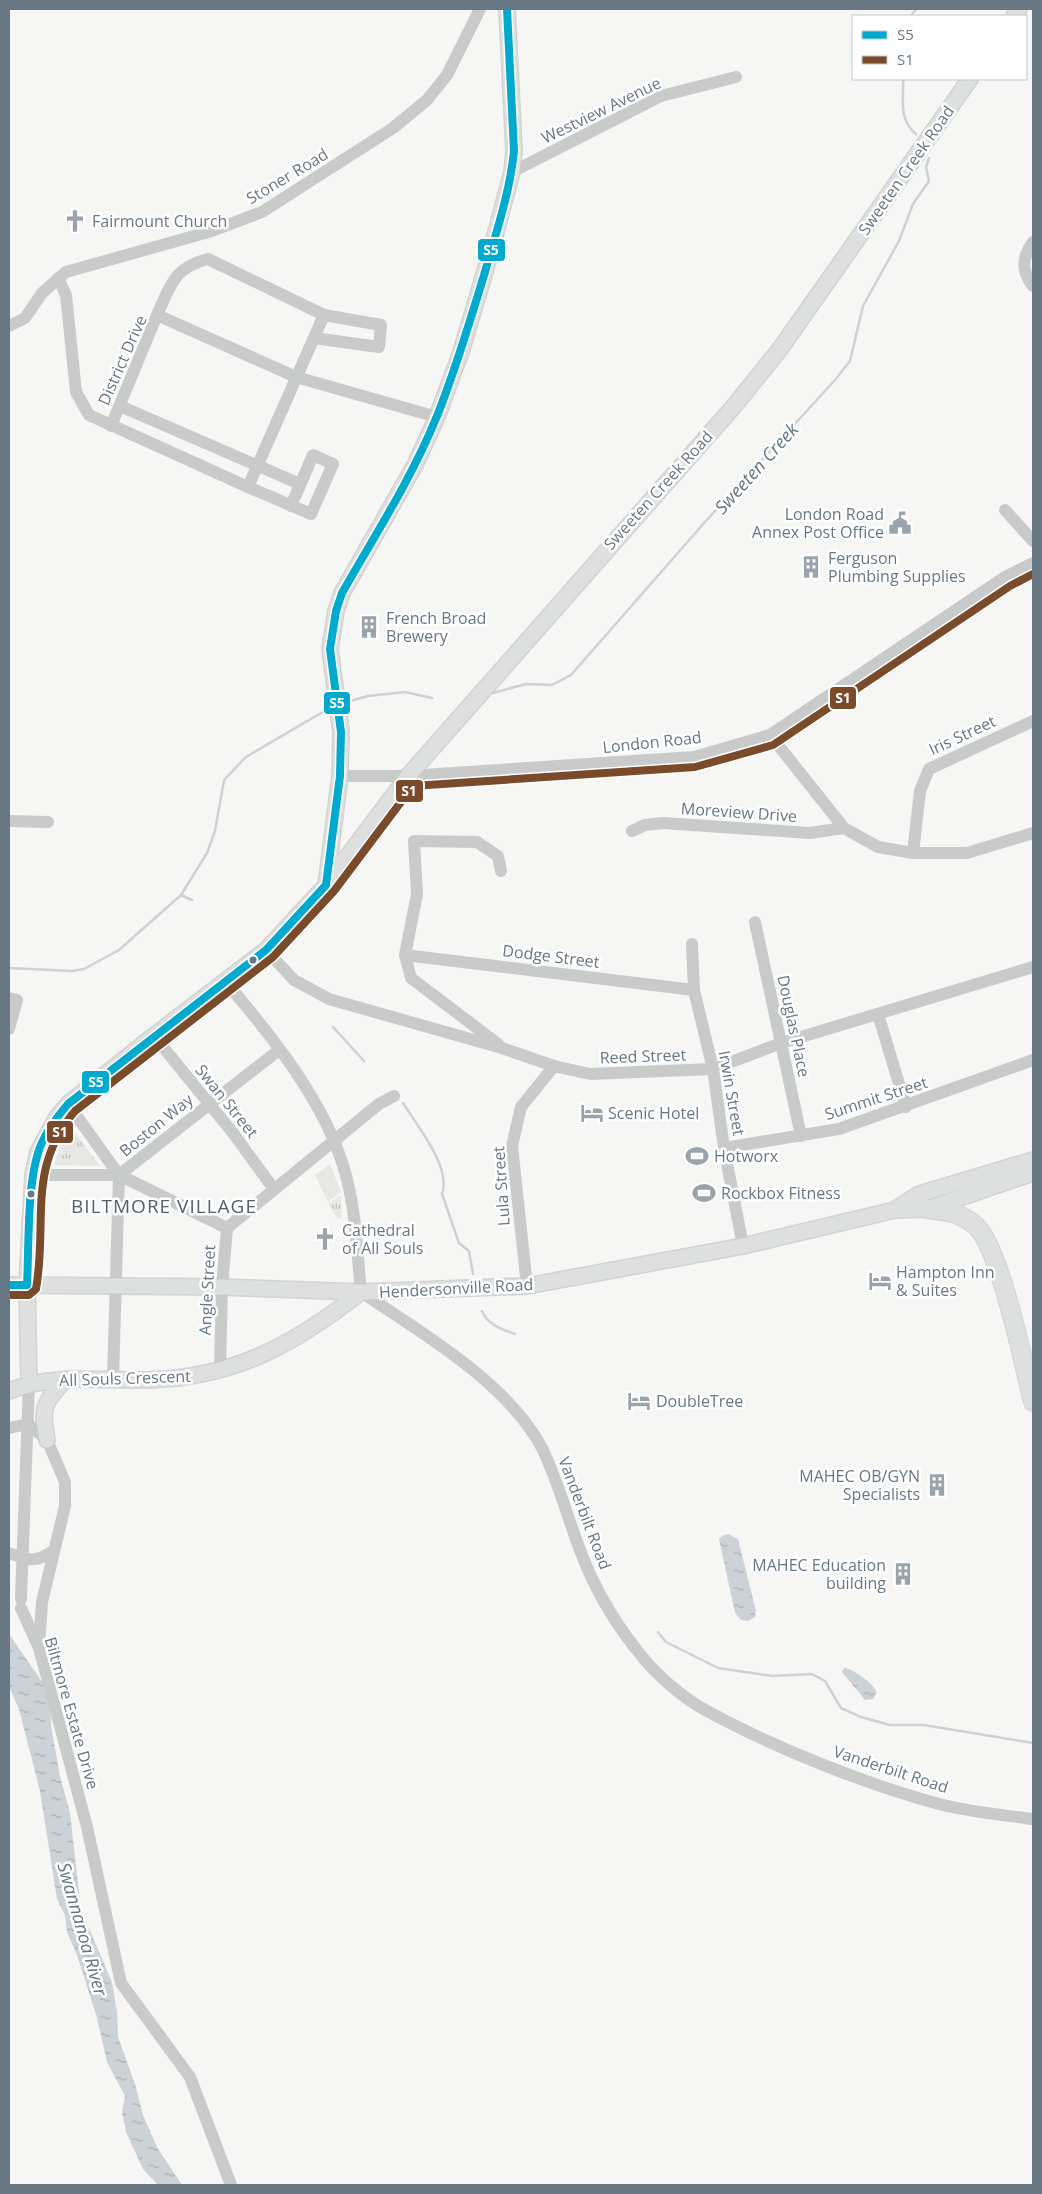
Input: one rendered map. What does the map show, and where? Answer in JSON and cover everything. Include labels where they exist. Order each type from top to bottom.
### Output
[{"type":"highway","points":[[927,1209],[954,1212],[967,1218],[985,1236],[997,1264],[1033,1402]]},
{"type":"main road","points":[[326,885],[340,776],[341,732],[330,649],[332,627],[342,593],[397,500],[438,417],[461,352],[512,172],[513,122],[507,9]]},
{"type":"main road","name":"Sweeten Creek Road","points":[[29,1383],[27,1285],[33,1175],[38,1152],[47,1132],[68,1104],[266,950],[326,885],[408,776],[735,405],[780,350],[969,80]]},
{"type":"main road","name":"Hendersonville Road","points":[[895,1210],[919,1194],[1033,1160]]},
{"type":"main road","name":"Hendersonville Road","points":[[9,1284],[222,1287],[361,1292],[527,1286],[743,1246],[895,1210],[927,1209],[1033,1174]]},
{"type":"main road","name":"All Souls Crescent","points":[[9,1391],[29,1383],[66,1379],[175,1378],[220,1370],[258,1357],[296,1340],[325,1321],[361,1292]]},
{"type":"main road","points":[[47,1440],[42,1416],[44,1408],[54,1392],[66,1379]]},
{"type":"street","name":"Stoner Road","points":[[9,326],[25,318],[37,299],[58,278],[72,270],[231,225],[262,212],[392,128],[427,100],[455,61],[480,9]]},
{"type":"street","name":"Westview Avenue","points":[[512,172],[661,96],[736,77]]},
{"type":"street","points":[[1033,242],[1026,252],[1023,265],[1027,278],[1033,286]]},
{"type":"street","points":[[157,315],[176,275],[192,263],[208,259],[324,316],[382,325],[379,347],[314,338]]},
{"type":"street","name":"District Drive","points":[[58,278],[66,295],[76,392],[89,414],[111,426],[157,315],[296,377],[438,417]]},
{"type":"street","points":[[248,488],[324,316]]},
{"type":"street","points":[[120,406],[300,484]]},
{"type":"street","points":[[111,426],[248,488],[291,506],[311,514],[333,464],[313,455],[291,506]]},
{"type":"street","points":[[1005,510],[1033,541]]},
{"type":"street","name":"London Road","points":[[340,776],[408,776],[694,757],[770,734],[1006,577],[1033,563]]},
{"type":"street","name":"Iris Street","points":[[913,853],[920,791],[929,769],[1033,720]]},
{"type":"street","points":[[770,734],[844,828],[878,847],[913,853],[967,853],[1033,833]]},
{"type":"street","points":[[9,821],[48,822]]},
{"type":"street","name":"Moreview Drive","points":[[632,831],[646,825],[663,823],[810,833],[844,828]]},
{"type":"street","points":[[501,871],[498,856],[477,842],[414,841],[417,894],[405,955],[411,978],[502,1048]]},
{"type":"street","name":"Douglas Place","points":[[755,922],[800,1136]]},
{"type":"street","name":"Irwin Street","points":[[692,944],[694,990],[713,1069],[724,1148],[743,1246]]},
{"type":"street","name":"Reed Street","points":[[266,950],[294,980],[329,999],[502,1048],[554,1066],[590,1074],[713,1069],[781,1043],[1033,967]]},
{"type":"street","name":"Dodge Street","points":[[405,955],[694,990]]},
{"type":"street","points":[[225,981],[306,1086],[333,1143],[345,1172],[361,1292]]},
{"type":"street","points":[[9,998],[18,1000],[9,1030]]},
{"type":"street","points":[[878,1014],[906,1107]]},
{"type":"street","name":"Swan Street","points":[[154,1036],[273,1188]]},
{"type":"street","name":"Boston Way","points":[[113,1379],[114,1286],[119,1175],[279,1050]]},
{"type":"street","name":"Summit Street","points":[[724,1148],[839,1129],[906,1107],[1033,1060]]},
{"type":"street","name":"Lula Street","points":[[527,1286],[512,1146],[521,1107],[554,1066]]},
{"type":"street","name":"Angle Street","points":[[220,1370],[222,1287],[227,1228],[273,1188],[333,1143],[379,1104],[394,1096]]},
{"type":"street","points":[[68,1104],[119,1175]]},
{"type":"street","points":[[33,1175],[119,1175],[227,1228]]},
{"type":"street","name":"Vanderbilt Road","points":[[361,1292],[439,1344],[477,1374],[518,1415],[541,1447],[555,1477],[583,1559],[611,1612],[649,1664],[682,1694],[715,1715],[795,1753],[862,1779],[940,1804],[1033,1819]]},
{"type":"street","name":"Biltmore Estate Drive","points":[[29,1383],[21,1604],[39,1648],[87,1827],[121,1983],[190,2077],[231,2185]]},
{"type":"street","points":[[9,1428],[28,1424],[47,1440],[65,1482],[65,1506],[42,1602],[39,1648]]},
{"type":"street","points":[[9,1553],[23,1559],[41,1559],[54,1550]]},
{"type":"green space","points":[[72,1129],[100,1166],[54,1165],[60,1146]]},
{"type":"green space","points":[[330,1164],[341,1192],[328,1202],[315,1175]]},
{"type":"green space","points":[[341,1195],[342,1218],[337,1219],[328,1204]]},
{"type":"water","points":[[728,1534],[738,1539],[756,1611],[755,1617],[748,1621],[741,1620],[735,1613],[719,1539]]},
{"type":"water","name":"Swannanoa River","points":[[9,1634],[52,1696],[51,1726],[60,1776],[70,1813],[81,1910],[112,1982],[117,2012],[118,2037],[135,2084],[143,2115],[157,2147],[182,2185],[158,2185],[143,2169],[126,2132],[122,2112],[125,2096],[107,2062],[97,2018],[77,1955],[67,1932],[65,1915],[57,1899],[40,1791],[19,1709],[9,1687]]},
{"type":"water","points":[[844,1668],[858,1674],[872,1685],[877,1693],[873,1699],[865,1700],[842,1672]]},
{"type":"waterway","name":"Sweeten Creek","points":[[912,15],[916,9]]},
{"type":"waterway","name":"Sweeten Creek","points":[[903,80],[904,116],[910,128],[916,134]]},
{"type":"waterway","name":"Sweeten Creek","points":[[489,694],[526,684],[552,685],[571,675],[705,522],[835,380],[850,361],[863,306],[899,241],[913,204],[929,181],[926,167],[929,158]]},
{"type":"waterway","name":"Sweeten Creek","points":[[343,703],[368,696],[405,692],[432,698]]},
{"type":"waterway","name":"Sweeten Creek","points":[[9,968],[72,971],[84,969],[119,950],[181,895],[207,853],[215,831],[224,780],[246,757],[333,706]]},
{"type":"waterway","points":[[181,895],[192,900]]},
{"type":"waterway","points":[[333,1027],[364,1061]]},
{"type":"waterway","points":[[403,1103],[432,1147],[438,1160],[444,1184],[442,1194],[459,1243],[469,1251],[473,1274]]},
{"type":"waterway","points":[[482,1311],[491,1323],[515,1334]]},
{"type":"waterway","points":[[658,1632],[666,1642],[718,1668],[772,1676],[812,1674],[825,1681],[841,1708],[861,1717],[890,1725],[924,1725],[1033,1743]]},
{"type":"transit line","name":"S5","points":[[9,1285],[27,1285],[30,1200],[34,1167],[43,1140],[63,1109],[266,950],[326,885],[340,776],[341,732],[330,649],[336,611],[342,593],[405,484],[437,416],[462,345],[498,227],[506,197],[514,151],[507,9]]},
{"type":"transit line","name":"S1","points":[[9,1295],[29,1295],[36,1289],[44,1175],[50,1154],[60,1133],[75,1111],[273,957],[334,891],[413,786],[695,767],[773,745],[1010,586],[1033,574]]},
{"type":"place","name":"Fairmount Church","points":[[75,221]]},
{"type":"place","name":"London Road Annex Post Office","points":[[900,523]]},
{"type":"place","name":"Ferguson Plumbing Supplies","points":[[811,567]]},
{"type":"place","name":"French Broad Brewery","points":[[369,627]]},
{"type":"place","name":"Scenic Hotel","points":[[592,1113]]},
{"type":"place","name":"Hotworx","points":[[697,1156]]},
{"type":"place","name":"Rockbox Fitness","points":[[704,1193]]},
{"type":"place","name":"Cathedral of All Souls","points":[[325,1239]]},
{"type":"place","name":"Hampton Inn & Suites","points":[[880,1281]]},
{"type":"place","name":"DoubleTree","points":[[639,1401]]},
{"type":"place","name":"MAHEC OB/GYN Specialists","points":[[937,1485]]},
{"type":"place","name":"MAHEC Education building","points":[[903,1574]]},
{"type":"district","name":"BILTMORE VILLAGE","points":[[164,1206]]}]
